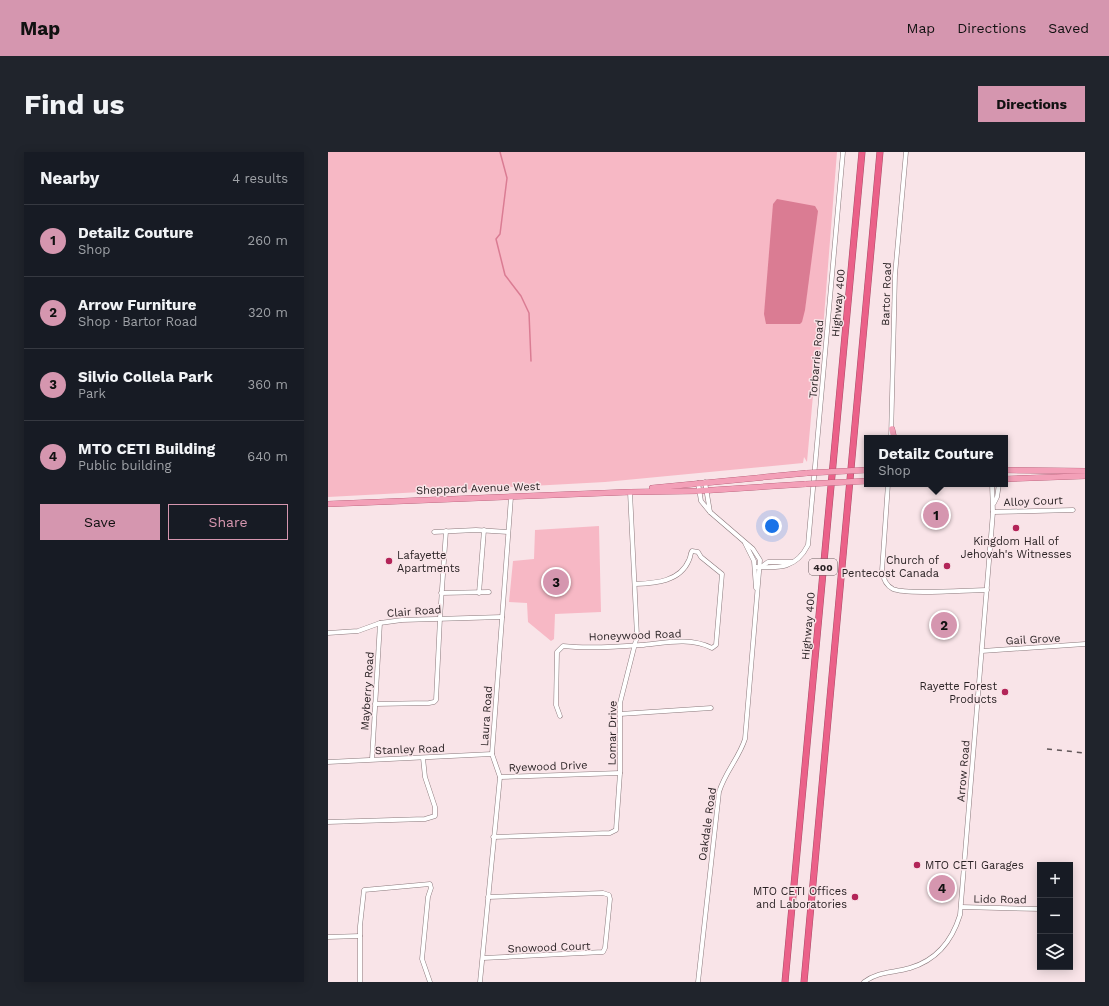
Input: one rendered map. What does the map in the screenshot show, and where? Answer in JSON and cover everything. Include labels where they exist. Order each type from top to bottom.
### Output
[{"type":"highway","name":"Highway 400","points":[[785,982],[862,152]]},
{"type":"highway","name":"400","points":[[804,982],[880,152]]},
{"type":"main road","points":[[892,429],[892,435]]},
{"type":"main road","name":"Sheppard Avenue West","points":[[630,492],[706,482],[807,473],[864,470]]},
{"type":"main road","points":[[1008,470],[1085,471]]},
{"type":"main road","points":[[1008,479],[1085,476]]},
{"type":"main road","name":"Sheppard Avenue West","points":[[328,504],[511,496],[698,491],[864,481]]},
{"type":"street","name":"Torbarrie Road","points":[[761,567],[784,567],[795,562],[803,556],[808,545],[843,152]]},
{"type":"street","name":"Bartor Road","points":[[892,429],[895,275],[906,152]]},
{"type":"street","points":[[706,482],[710,512]]},
{"type":"street","name":"Oakdale Road","points":[[698,483],[698,491],[701,501],[710,512],[753,549],[760,560],[761,567],[756,602],[745,739],[740,752],[722,780],[719,792],[698,982]]},
{"type":"street","points":[[888,487],[882,571],[886,583],[891,588],[905,592],[987,590]]},
{"type":"street","name":"Arrow Road","points":[[992,487],[991,497],[994,503]]},
{"type":"street","name":"Arrow Road","points":[[864,982],[880,973],[916,966],[936,955],[953,934],[960,907],[993,512],[999,487]]},
{"type":"street","name":"Lomar Drive","points":[[493,837],[614,832],[617,826],[620,773],[620,703],[637,636],[630,492]]},
{"type":"street","name":"Laura Road","points":[[480,982],[500,777],[492,754],[511,496]]},
{"type":"street","name":"Alloy Court","points":[[993,512],[1074,510]]},
{"type":"street","points":[[434,532],[484,530],[508,532]]},
{"type":"street","points":[[479,593],[484,530]]},
{"type":"street","points":[[375,704],[434,702],[436,700],[441,593],[446,532]]},
{"type":"street","name":"Oakdale Road","points":[[743,540],[756,567],[756,602]]},
{"type":"street","name":"Honeywood Road","points":[[560,716],[556,706],[558,652],[559,648],[563,646],[634,645],[680,641],[703,644],[712,648],[716,645],[722,574],[701,557],[698,552],[693,551],[683,568],[666,581],[661,583],[635,584]]},
{"type":"street","points":[[756,567],[761,567]]},
{"type":"street","points":[[441,593],[489,592]]},
{"type":"street","name":"Clair Road","points":[[328,633],[358,631],[380,623],[440,618],[502,617]]},
{"type":"street","name":"Mayberry Road","points":[[372,760],[380,623]]},
{"type":"street","name":"Gail Grove","points":[[982,651],[1085,644]]},
{"type":"street","points":[[620,714],[712,708]]},
{"type":"street","name":"Stanley Road","points":[[328,762],[492,754]]},
{"type":"street","points":[[328,822],[426,819],[435,816],[435,806],[425,777],[423,758]]},
{"type":"street","name":"Ryewood Drive","points":[[500,777],[620,773]]},
{"type":"street","points":[[360,982],[360,936],[364,890],[430,884],[431,888],[428,897],[422,959],[430,982]]},
{"type":"street","name":"Snowood Court","points":[[483,958],[603,952],[605,948],[610,899],[609,895],[603,893],[488,897]]},
{"type":"street","name":"Lido Road","points":[[960,907],[1037,909]]},
{"type":"street","points":[[328,937],[360,936]]},
{"type":"shaded area","points":[[328,152],[837,152],[822,342],[815,373],[807,462],[804,457],[803,463],[605,482],[328,497]]},
{"type":"shaded area","points":[[777,199],[815,206],[818,211],[805,310],[802,322],[800,324],[766,324],[764,314],[773,204]]},
{"type":"shaded area","points":[[599,526],[601,612],[555,614],[554,639],[551,641],[528,622],[527,603],[509,602],[513,561],[534,559],[535,530]]},
{"type":"waterway","points":[[500,152],[507,178],[500,234],[496,239],[505,275],[521,296],[529,313],[531,361]]},
{"type":"railway","points":[[1047,749],[1085,753]]},
{"type":"place","name":"Detailz Couture","points":[[936,515]]},
{"type":"place","name":"Kingdom Hall of Jehovah's Witnesses","points":[[1016,528]]},
{"type":"place","name":"Lafayette Apartments","points":[[389,561]]},
{"type":"place","name":"Church of Pentecost Canada","points":[[947,566]]},
{"type":"place","name":"Silvio Collela Park","points":[[556,582]]},
{"type":"place","name":"Arrow Furniture","points":[[944,625]]},
{"type":"place","name":"Rayette Forest Products","points":[[1005,692]]},
{"type":"place","name":"MTO CETI Garages","points":[[917,865]]},
{"type":"place","name":"MTO CETI Building","points":[[942,888]]},
{"type":"place","name":"MTO CETI Offices and Laboratories","points":[[855,897]]}]
